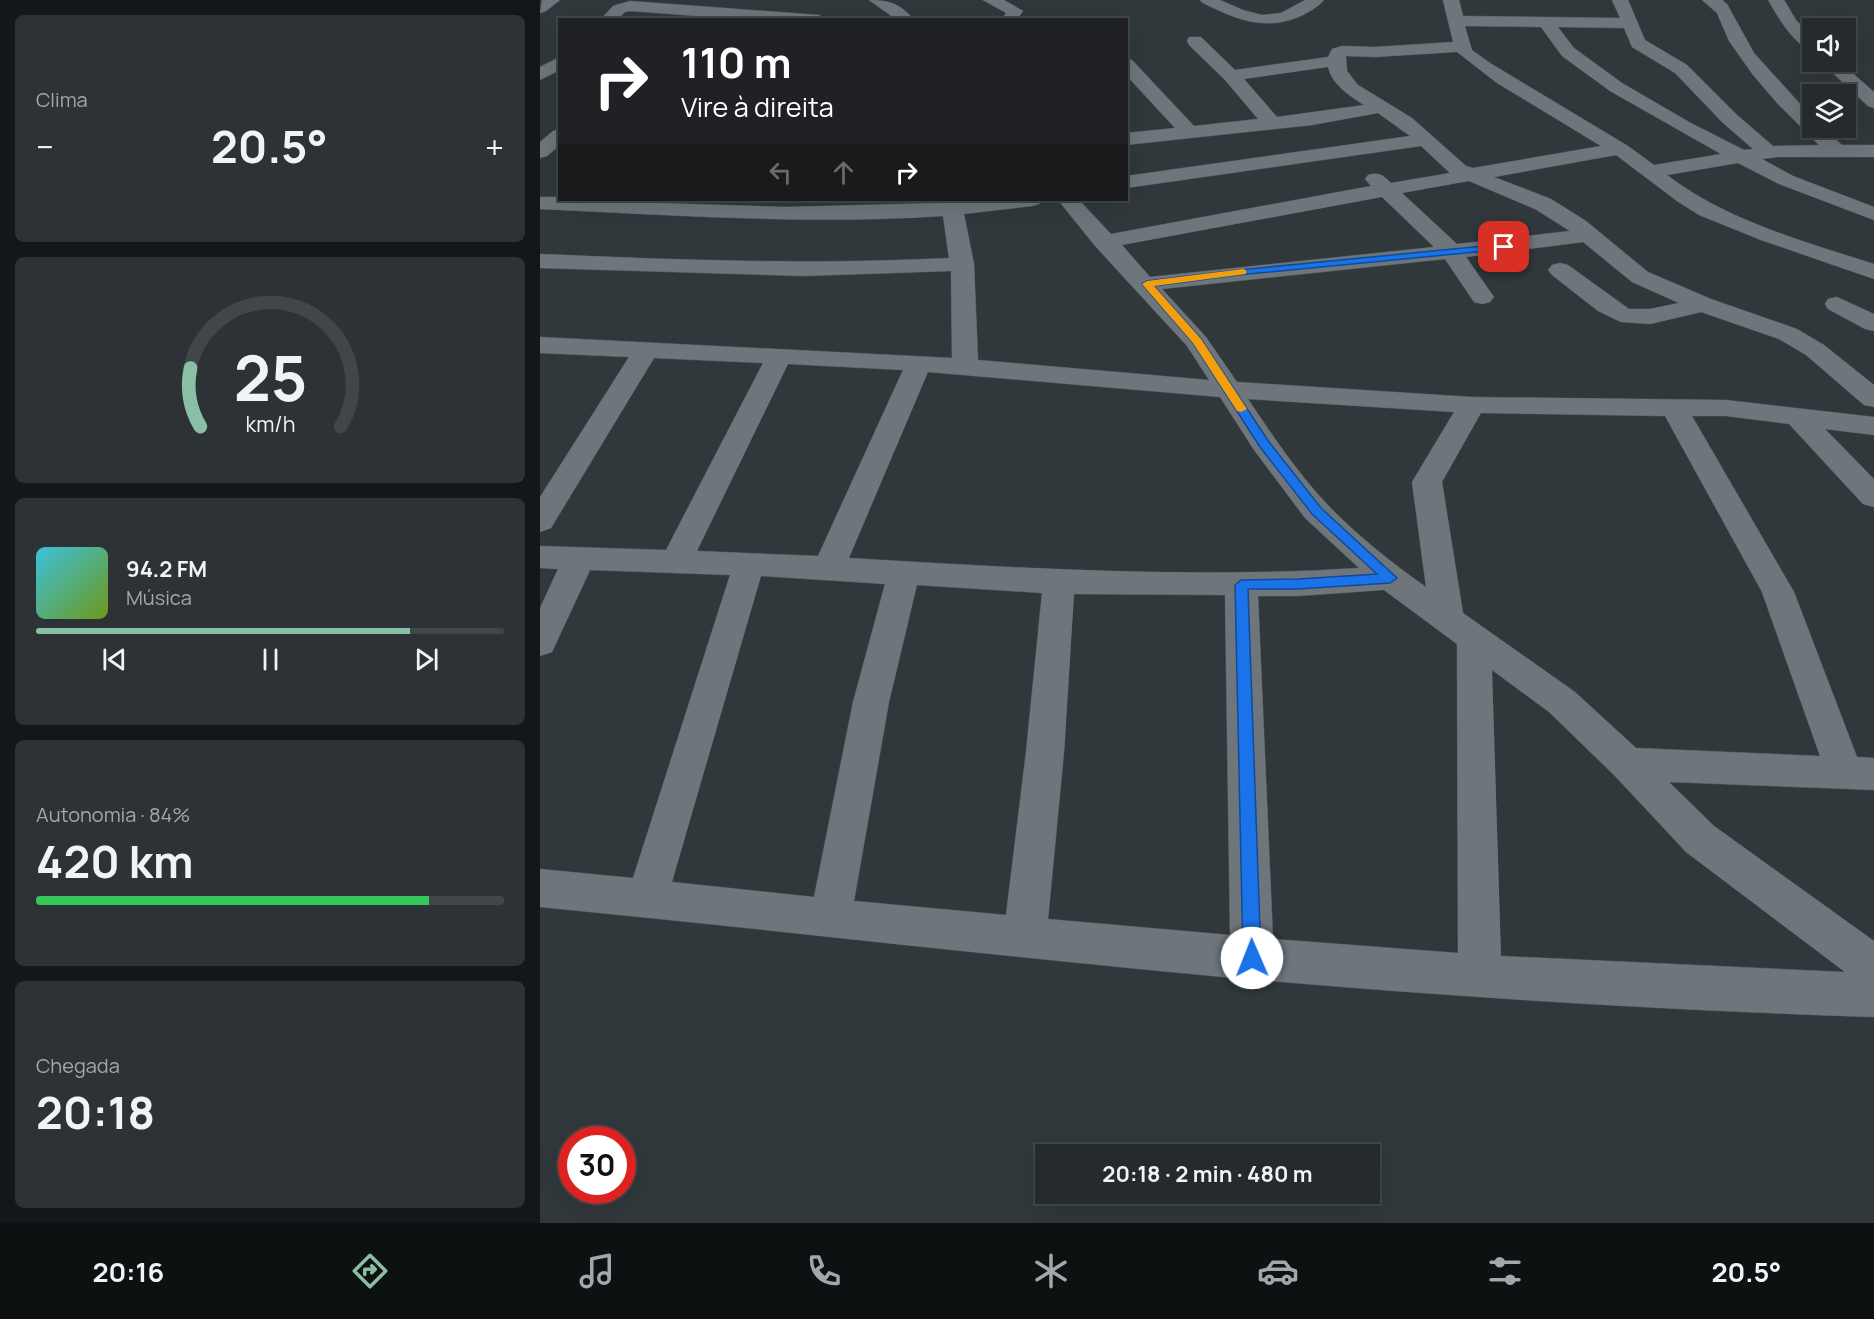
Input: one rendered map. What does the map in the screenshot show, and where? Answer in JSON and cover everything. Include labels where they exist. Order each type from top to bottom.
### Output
[{"type":"street","points":[[540,8],[552,0]]},
{"type":"street","points":[[877,0],[897,11],[904,18]]},
{"type":"street","points":[[991,0],[1015,11],[1010,18]]},
{"type":"street","points":[[1208,0],[1247,19],[1264,21],[1286,16],[1316,0]]},
{"type":"street","points":[[1451,0],[1458,21],[1461,47],[1482,66],[1567,120],[1619,149],[1652,171],[1677,192],[1706,210],[1803,248],[1874,272]]},
{"type":"street","points":[[1620,0],[1638,43],[1681,69],[1730,118],[1769,152]]},
{"type":"street","points":[[1710,0],[1722,7],[1736,40],[1797,115],[1836,150]]},
{"type":"street","points":[[1776,0],[1790,23],[1802,35]]},
{"type":"street","points":[[610,18],[621,7],[659,4],[693,15],[779,18]]},
{"type":"street","points":[[1458,21],[1547,24],[1629,23]]},
{"type":"street","points":[[1547,24],[1568,52],[1616,87],[1738,156],[1786,180],[1874,214]]},
{"type":"street","points":[[1195,41],[1231,76],[1272,123]]},
{"type":"street","points":[[1461,47],[1375,52],[1342,51],[1338,53],[1336,61],[1338,72],[1352,88],[1405,122],[1459,170],[1543,204],[1578,226],[1640,277],[1702,304],[1788,334],[1815,350],[1874,399]]},
{"type":"street","points":[[1231,76],[1336,61]]},
{"type":"street","points":[[540,75],[558,63]]},
{"type":"street","points":[[1128,66],[1189,132]]},
{"type":"street","points":[[1841,72],[1874,102]]},
{"type":"street","points":[[1128,139],[1312,119],[1383,107]]},
{"type":"street","points":[[1128,182],[1424,140]]},
{"type":"street","points":[[1104,242],[1387,189],[1619,149]]},
{"type":"street","points":[[1652,171],[1769,152],[1874,151]]},
{"type":"street","points":[[1342,153],[1387,189],[1451,251],[1482,297]]},
{"type":"street","points":[[540,203],[831,206],[1012,201]]},
{"type":"street","points":[[1069,201],[1104,242],[1147,284],[1197,342],[1264,444],[1316,511],[1390,578],[1562,702],[1700,839],[1874,967]]},
{"type":"street","points":[[951,204],[962,264],[965,366]]},
{"type":"street","points":[[1147,284],[1238,272],[1504,247],[1588,235]]},
{"type":"street","points":[[540,261],[775,269],[858,269],[962,264]]},
{"type":"street","points":[[1560,270],[1620,314],[1650,315],[1702,304]]},
{"type":"street","points":[[1837,304],[1874,324]]},
{"type":"street","points":[[540,345],[919,363],[1229,390],[1472,405],[1672,406],[1796,415],[1874,426]]},
{"type":"street","points":[[540,520],[645,351]]},
{"type":"street","points":[[675,562],[779,357]]},
{"type":"street","points":[[830,568],[919,363]]},
{"type":"street","points":[[1472,405],[1427,482],[1460,629],[1479,976]]},
{"type":"street","points":[[1627,764],[1860,774],[1779,592],[1672,406]]},
{"type":"street","points":[[1796,415],[1874,497]]},
{"type":"street","points":[[540,557],[748,564],[1059,582],[1241,585],[1390,578]]},
{"type":"street","points":[[540,643],[579,559]]},
{"type":"street","points":[[647,897],[748,564]]},
{"type":"street","points":[[830,918],[871,702],[904,572]]},
{"type":"street","points":[[1025,938],[1045,752],[1059,582]]},
{"type":"street","points":[[1241,585],[1252,958]]},
{"type":"street","points":[[540,888],[647,897],[1025,938],[1252,958],[1479,976],[1745,992],[1874,995]]},
{"type":"slow traffic","points":[[1241,409],[1197,342],[1147,284],[1243,272]]},
{"type":"route","points":[[1252,958],[1241,585],[1390,578],[1316,511],[1264,444],[1197,342],[1147,284],[1238,272],[1504,247]]}]
